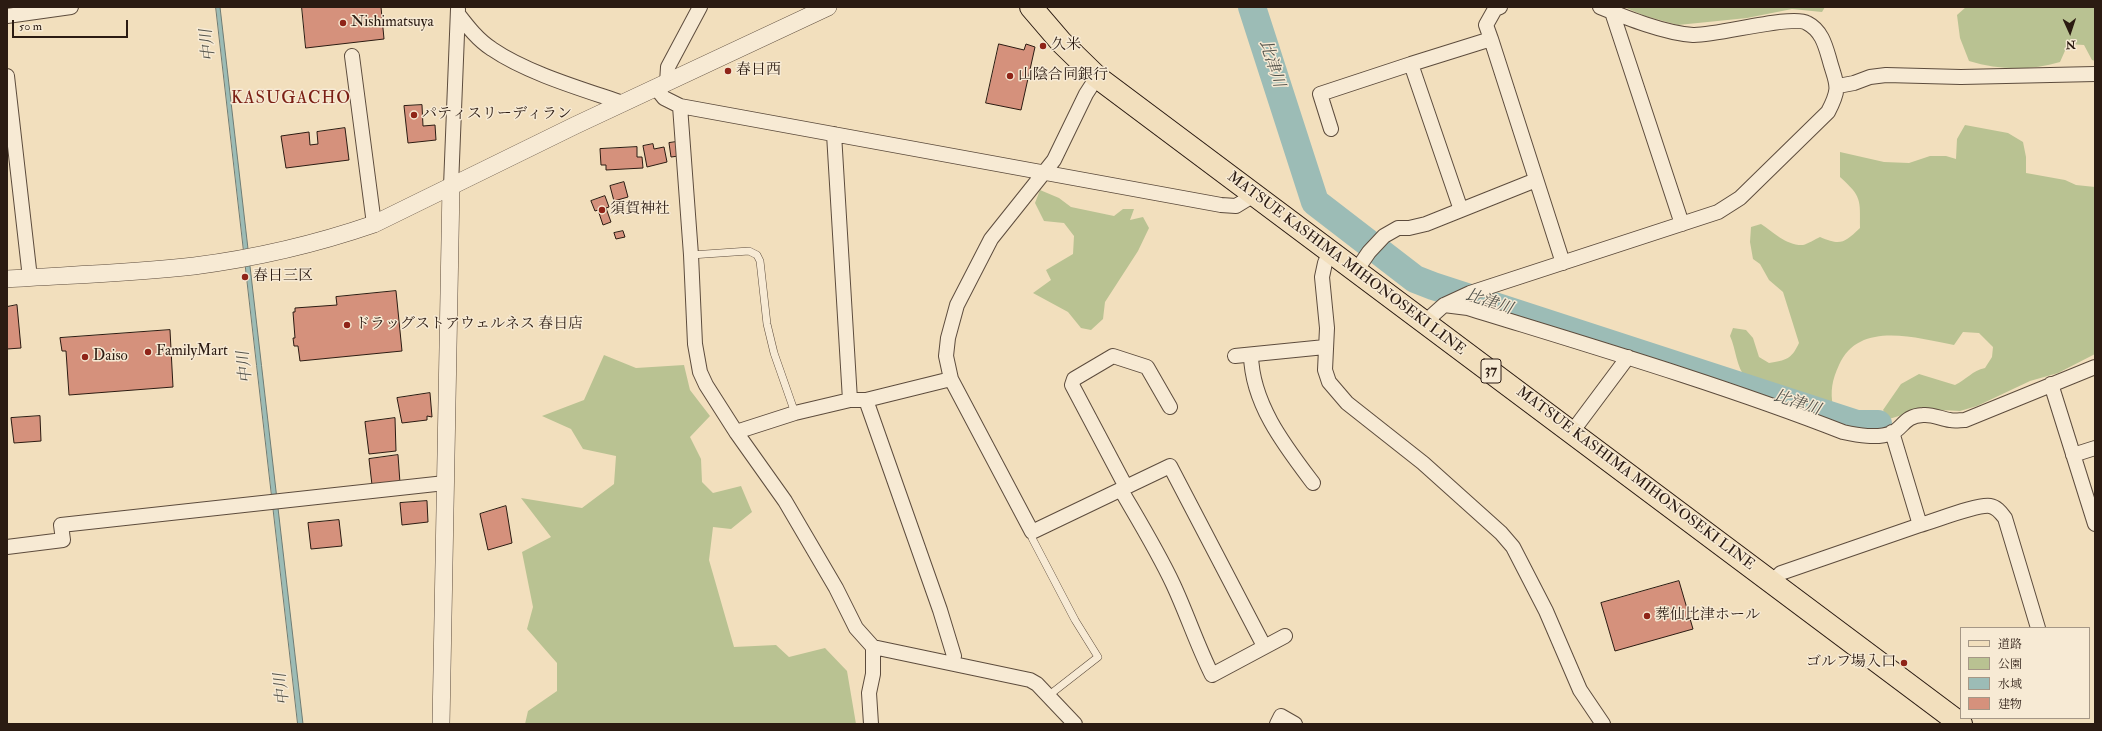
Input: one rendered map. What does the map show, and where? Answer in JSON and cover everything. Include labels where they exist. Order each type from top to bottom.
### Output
[{"type":"main road","name":"MATSUE KASHIMA MIHONOSEKI LINE","points":[[1031,7],[1061,42],[1097,77],[1961,724]]},
{"type":"street","points":[[7,16],[71,7]]},
{"type":"street","points":[[700,7],[668,67],[661,85],[664,98],[680,106],[1221,205],[1236,206],[1254,195]]},
{"type":"street","points":[[7,279],[194,266],[229,261],[302,246],[374,224],[661,85],[828,7]]},
{"type":"street","points":[[1500,7],[1495,9],[1486,25],[1563,263]]},
{"type":"street","points":[[1426,322],[1448,303],[1470,293],[1718,212],[1740,198],[1828,112],[1836,96],[1838,86],[1826,44],[1816,29],[1806,22],[1789,21],[1695,35],[1676,33],[1606,9]]},
{"type":"street","points":[[1606,9],[1682,224]]},
{"type":"street","points":[[458,10],[480,39],[492,49],[511,60],[547,76],[623,104]]},
{"type":"street","points":[[441,724],[451,186],[458,10]]},
{"type":"street","points":[[1331,129],[1320,94],[1491,39]]},
{"type":"street","points":[[352,56],[374,224]]},
{"type":"street","points":[[1411,64],[1461,210]]},
{"type":"street","points":[[1838,86],[1854,84],[1870,77],[1886,75],[1961,77],[2095,74]]},
{"type":"street","points":[[7,76],[30,278]]},
{"type":"street","points":[[1097,77],[1086,94],[1054,160],[991,239],[957,305],[947,344],[946,356],[951,379],[1032,532],[1170,466],[1264,646]]},
{"type":"street","points":[[680,106],[691,256],[695,344],[700,372],[706,385],[736,432],[785,501],[836,588],[856,628],[873,647],[952,662],[1030,680],[1075,724]]},
{"type":"street","points":[[834,134],[850,400]]},
{"type":"street","points":[[1356,270],[1373,247],[1398,228],[1409,228],[1426,224],[1536,180]]},
{"type":"street","points":[[1330,251],[1325,263],[1322,277],[1327,328],[1325,370],[1329,382],[1347,403],[1423,463],[1502,533],[1513,547],[1546,611],[1580,690],[1603,724]]},
{"type":"street","points":[[1448,303],[1628,357],[1733,391],[1843,432],[1858,435],[1879,435],[1892,432],[1906,419],[1923,415],[1938,416],[1950,421],[1965,420],[2095,367]]},
{"type":"street","points":[[1235,356],[1325,347]]},
{"type":"street","points":[[1251,355],[1251,372],[1275,432],[1313,483]]},
{"type":"street","points":[[1170,406],[1147,367],[1113,356],[1074,379],[1072,385],[1173,585],[1197,644],[1212,675],[1285,636]]},
{"type":"street","points":[[1572,432],[1628,357]]},
{"type":"street","points":[[736,432],[795,413],[850,400],[866,400],[951,379]]},
{"type":"street","points":[[2051,384],[2095,524]]},
{"type":"street","points":[[866,400],[940,610],[954,656],[952,662]]},
{"type":"street","points":[[1892,432],[1920,525]]},
{"type":"street","points":[[2073,455],[2095,448]]},
{"type":"street","points":[[7,547],[63,540],[60,525],[445,483]]},
{"type":"street","points":[[1772,582],[1781,572],[1920,525],[1979,507],[1990,506],[1998,509],[2005,518],[2038,627]]},
{"type":"street","points":[[871,724],[869,693],[874,674],[873,647]]},
{"type":"street","points":[[1277,724],[1281,716],[1295,724]]},
{"type":"lane","points":[[691,256],[749,251],[757,255],[760,261],[767,324],[774,354],[795,413]]},
{"type":"lane","points":[[1032,532],[1032,538],[1075,620],[1098,657],[1048,696]]},
{"type":"green space","points":[[1624,7],[1825,7],[1822,12],[1792,9],[1747,18],[1678,25],[1645,16]]},
{"type":"green space","points":[[1966,7],[2095,7],[2095,61],[2092,60],[2084,45],[2068,44],[2060,62],[2049,65],[2026,68],[2003,68],[1969,61],[1960,38],[1957,15]]},
{"type":"green space","points":[[1965,125],[2008,133],[2023,142],[2026,157],[2026,173],[2065,180],[2076,185],[2095,187],[2095,354],[2058,373],[2030,381],[1977,406],[1960,411],[1922,409],[1889,419],[1883,410],[1901,384],[1919,374],[1955,385],[1977,371],[1985,368],[1992,357],[1993,347],[1979,333],[1963,332],[1954,345],[1906,336],[1874,337],[1860,342],[1848,351],[1839,365],[1833,381],[1833,407],[1816,403],[1746,378],[1740,369],[1730,336],[1733,328],[1746,330],[1753,338],[1759,357],[1769,363],[1780,361],[1790,356],[1799,343],[1783,292],[1769,280],[1760,264],[1753,259],[1750,242],[1751,227],[1761,224],[1780,238],[1797,245],[1803,245],[1820,237],[1833,242],[1842,242],[1860,228],[1860,211],[1856,194],[1840,177],[1840,152],[1884,162],[1909,163],[1930,156],[1946,156],[1956,159],[1957,139]]},
{"type":"green space","points":[[1040,190],[1059,198],[1071,207],[1114,216],[1123,209],[1134,209],[1130,220],[1143,217],[1149,228],[1138,251],[1105,302],[1103,319],[1091,330],[1081,328],[1068,312],[1033,293],[1051,280],[1046,270],[1073,254],[1074,236],[1064,223],[1044,221],[1035,203]]},
{"type":"green space","points":[[604,355],[636,368],[684,365],[690,390],[710,416],[690,437],[701,459],[702,482],[713,493],[741,486],[752,512],[731,529],[713,527],[709,560],[734,647],[776,645],[789,657],[825,648],[847,671],[856,724],[525,724],[528,711],[557,691],[557,663],[527,629],[533,607],[522,552],[551,537],[521,498],[582,508],[614,484],[616,456],[583,449],[571,429],[542,416],[584,400]]},
{"type":"water","points":[[216,7],[220,7],[303,724],[298,724]]},
{"type":"building","name":"Nishimatsuya","points":[[302,7],[381,7],[384,39],[306,48]]},
{"type":"building","name":"山陰合同銀行","points":[[999,44],[1024,50],[1026,44],[1035,47],[1021,110],[986,103]]},
{"type":"building","name":"パティスリーディラン","points":[[422,105],[423,126],[435,125],[436,140],[408,143],[404,106]]},
{"type":"building","points":[[345,128],[349,160],[286,168],[281,136],[309,132],[310,145],[318,144],[317,132]]},
{"type":"building","points":[[676,142],[679,156],[671,157],[669,143]]},
{"type":"building","points":[[653,144],[654,149],[664,147],[667,162],[647,167],[643,146]]},
{"type":"building","points":[[637,147],[637,157],[642,157],[643,168],[606,170],[606,165],[601,165],[600,149]]},
{"type":"building","name":"須賀神社","points":[[624,182],[628,197],[614,201],[610,186]]},
{"type":"building","name":"須賀神社","points":[[605,196],[609,207],[606,208],[611,222],[603,225],[598,210],[595,211],[591,201]]},
{"type":"building","points":[[623,231],[625,237],[616,239],[614,233]]},
{"type":"building","name":"ドラッグストアウェルネス 春日店","points":[[396,291],[402,351],[300,361],[298,346],[294,346],[293,338],[295,338],[293,312],[295,312],[295,308],[337,305],[336,297]]},
{"type":"building","points":[[17,305],[21,348],[7,349],[7,307]]},
{"type":"building","points":[[170,330],[173,387],[69,395],[66,351],[62,351],[60,338]]},
{"type":"building","points":[[430,393],[432,417],[427,416],[427,420],[402,423],[397,398]]},
{"type":"building","points":[[40,416],[41,441],[14,443],[11,418]]},
{"type":"building","points":[[395,418],[396,451],[369,454],[365,422]]},
{"type":"building","points":[[398,455],[400,483],[372,485],[369,459]]},
{"type":"building","points":[[427,501],[428,522],[402,525],[400,503]]},
{"type":"building","points":[[506,506],[512,543],[488,550],[480,514]]},
{"type":"building","points":[[339,520],[342,546],[311,549],[308,523]]},
{"type":"building","name":"葬仙比津ホール","points":[[1679,581],[1693,629],[1615,651],[1601,603]]},
{"type":"waterway","name":"比津川","points":[[1252,7],[1315,202],[1415,279],[1857,424],[1878,424]]},
{"type":"place","name":"Nishimatsuya","points":[[343,23]]},
{"type":"place","name":"久米","points":[[1043,46]]},
{"type":"place","name":"春日西","points":[[728,71]]},
{"type":"place","name":"山陰合同銀行","points":[[1010,76]]},
{"type":"place","name":"パティスリーディラン","points":[[414,115]]},
{"type":"place","name":"須賀神社","points":[[602,210]]},
{"type":"place","name":"春日三区","points":[[245,277]]},
{"type":"place","name":"ドラッグストアウェルネス 春日店","points":[[347,325]]},
{"type":"place","name":"FamilyMart","points":[[148,352]]},
{"type":"place","name":"Daiso","points":[[85,357]]},
{"type":"place","name":"葬仙比津ホール","points":[[1647,616]]},
{"type":"place","name":"ゴルフ場入口","points":[[1904,663]]},
{"type":"district","name":"KASUGACHO","points":[[291,99]]},
{"type":"water label","name":"中川","points":[[209,45]]},
{"type":"water label","name":"中川","points":[[246,367]]},
{"type":"water label","name":"中川","points":[[283,689]]}]
